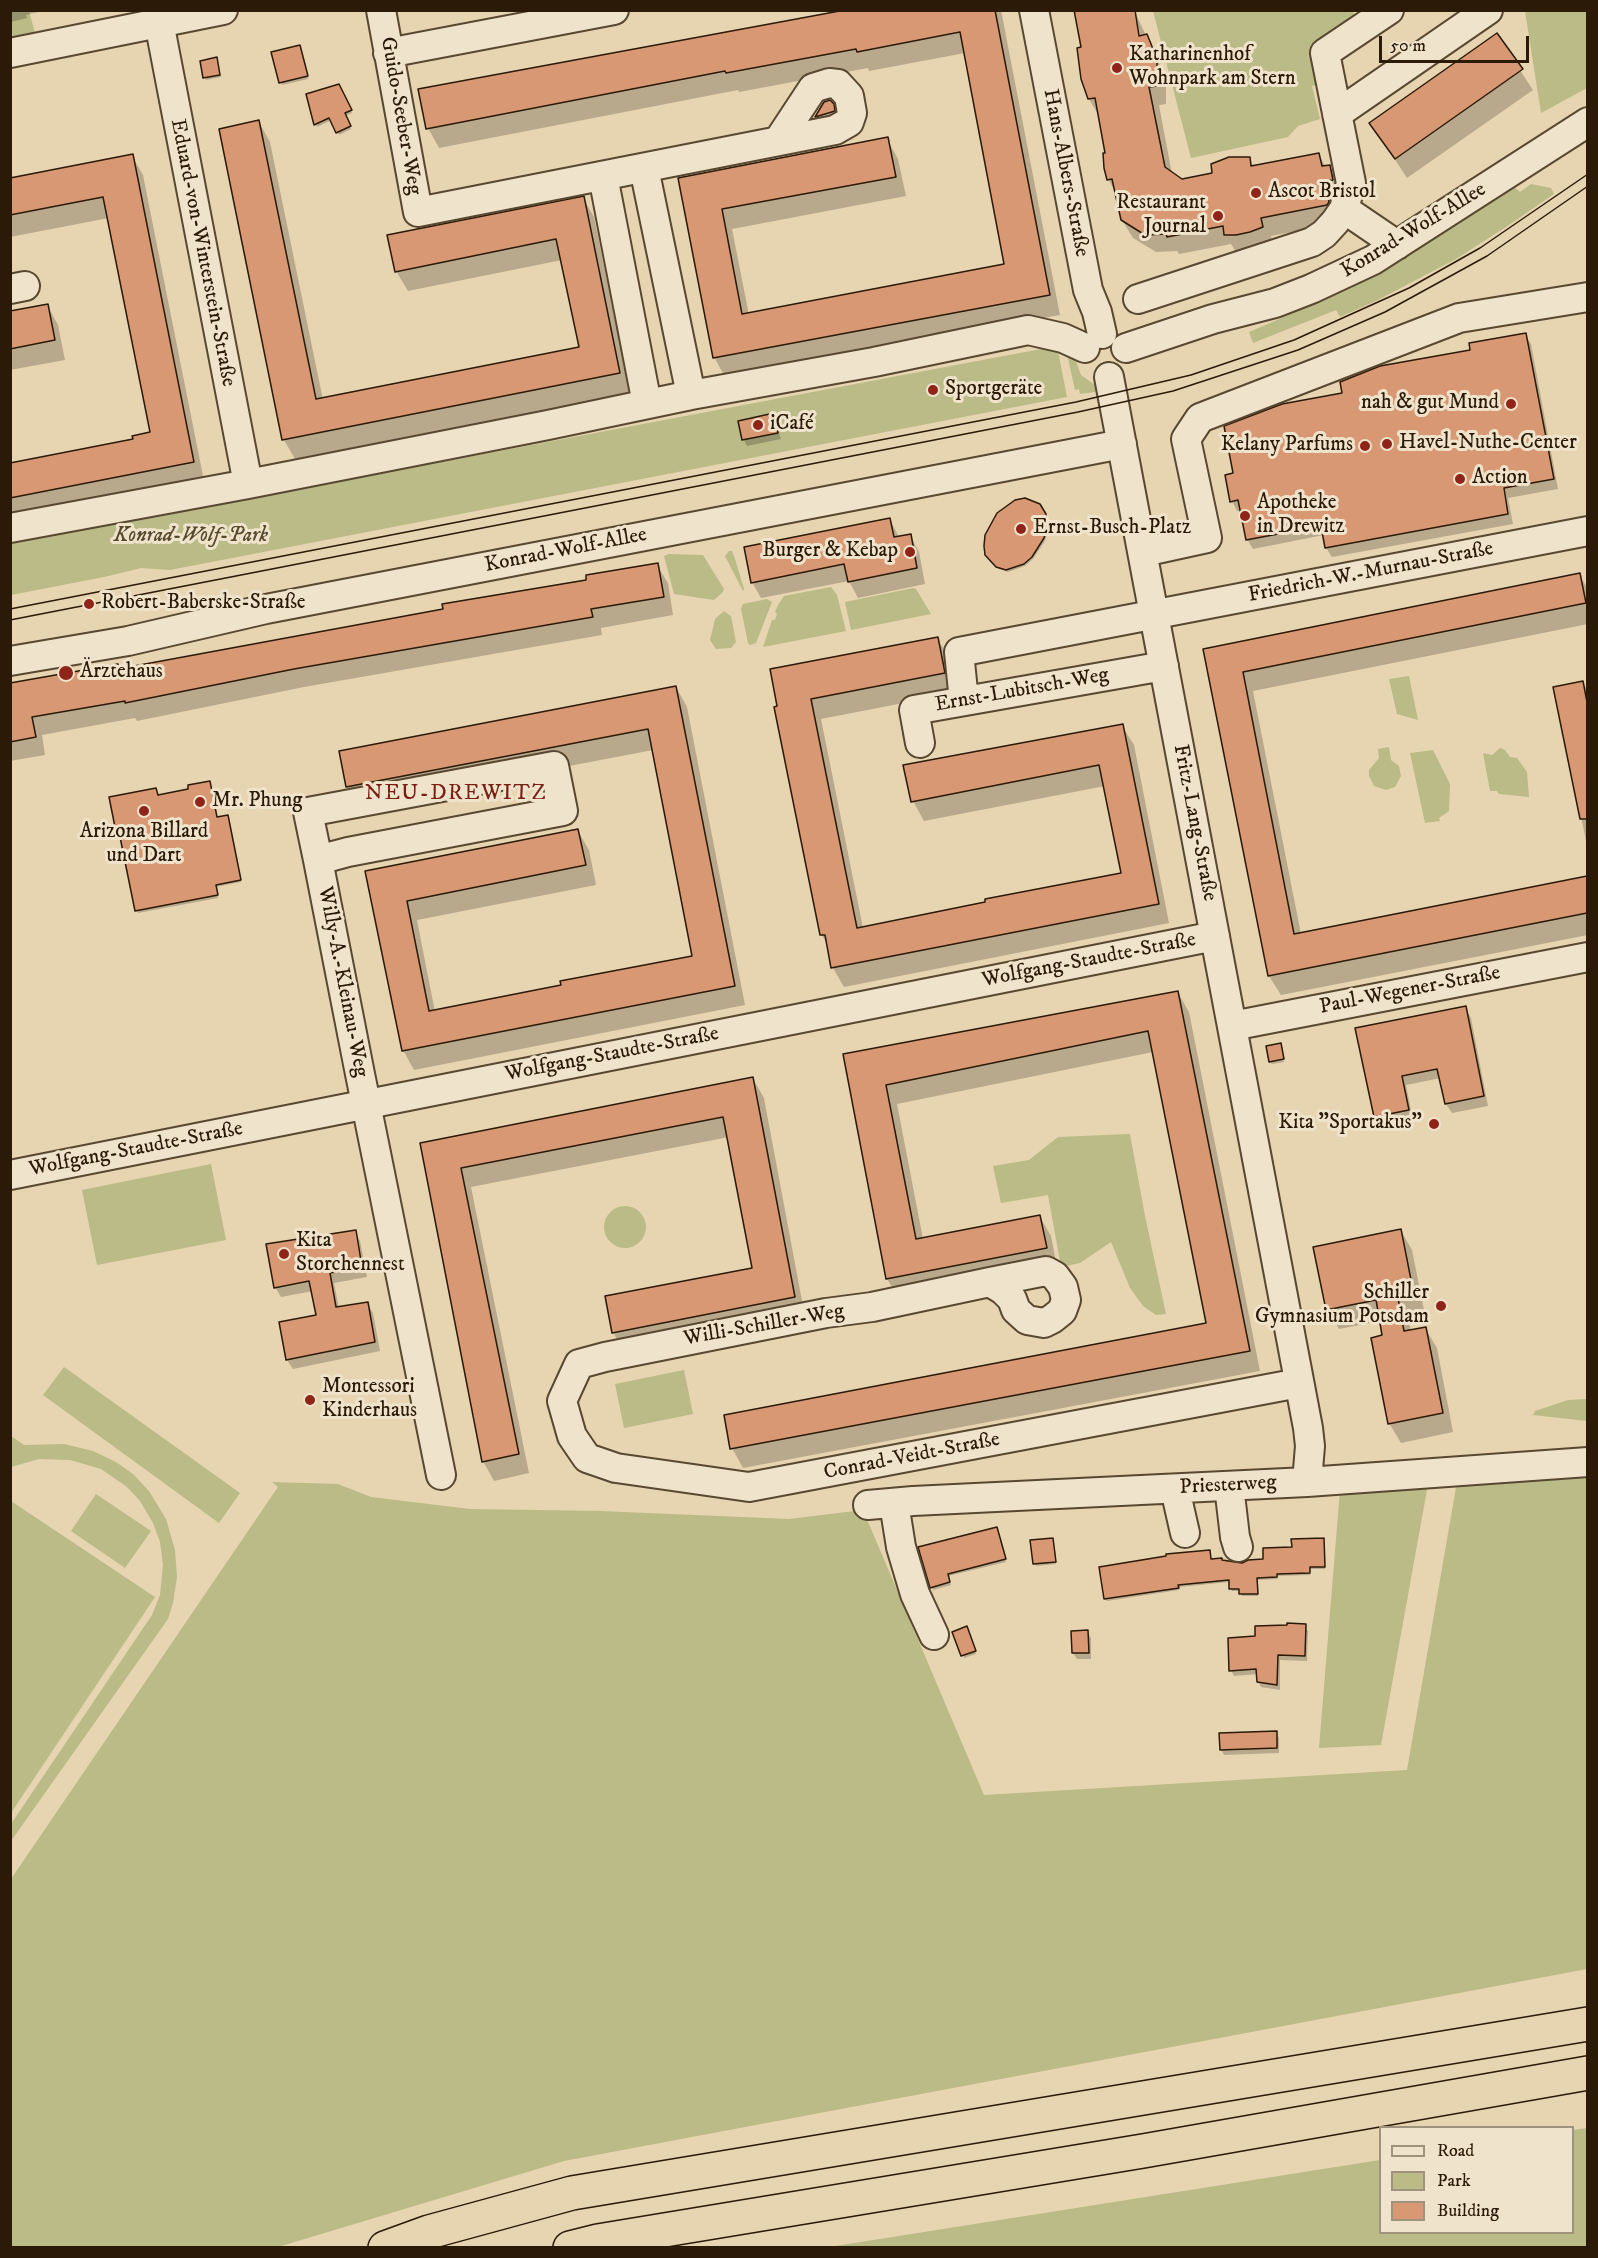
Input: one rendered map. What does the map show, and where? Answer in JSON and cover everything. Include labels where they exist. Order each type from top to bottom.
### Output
[{"type":"highway","points":[[385,2247],[429,2232],[572,2193],[1587,2024]]},
{"type":"highway","points":[[570,2247],[1143,2151],[1587,2073]]},
{"type":"street","points":[[10,53],[223,10]]},
{"type":"street","name":"Guido-Seeber-Weg","points":[[381,10],[418,212],[778,141]]},
{"type":"street","points":[[388,53],[614,10]]},
{"type":"street","name":"Hans-Albers-Straße","points":[[1034,10],[1088,290],[1097,312],[1104,343]]},
{"type":"street","points":[[1138,299],[1312,242],[1324,234],[1335,222],[1344,209],[1351,183],[1325,53],[1389,10]]},
{"type":"street","points":[[1337,114],[1488,10]]},
{"type":"street","name":"Eduard-von-Winterstein-Straße","points":[[159,22],[248,484]]},
{"type":"street","name":"Konrad-Wolf-Allee","points":[[1104,343],[1213,319],[1284,299],[1373,260],[1587,122]]},
{"type":"street","points":[[644,168],[691,395]]},
{"type":"street","points":[[603,176],[647,404]]},
{"type":"street","points":[[1344,209],[1397,245]]},
{"type":"street","points":[[1143,552],[1207,538],[1186,439],[1200,418],[1459,318],[1587,297]]},
{"type":"street","points":[[10,528],[248,484],[1028,330],[1104,343],[1127,356],[1122,369],[1109,377],[1096,375],[1087,366],[1084,354],[1104,343]]},
{"type":"street","name":"Fritz-Lang-Straße","points":[[1109,377],[1299,1383],[1310,1446],[1307,1482]]},
{"type":"street","name":"Konrad-Wolf-Allee","points":[[10,661],[128,641],[289,605],[1122,444]]},
{"type":"street","name":"Friedrich-W.-Murnau-Straße","points":[[1155,615],[1587,531]]},
{"type":"street","points":[[964,701],[959,652],[1155,615]]},
{"type":"street","name":"Ernst-Lubitsch-Weg","points":[[920,743],[914,710],[1164,666]]},
{"type":"street","name":"Willy-A.-Kleinau-Weg","points":[[318,860],[348,852],[563,811],[554,766],[308,812],[441,1475]]},
{"type":"street","name":"Wolfgang-Staudte-Straße","points":[[10,1175],[1215,936]]},
{"type":"street","name":"Paul-Wegener-Straße","points":[[1232,1026],[1587,957]]},
{"type":"street","name":"Willi-Schiller-Weg","points":[[562,1401],[579,1365],[605,1356],[805,1317],[872,1307],[990,1282]]},
{"type":"street","name":"Conrad-Veidt-Straße","points":[[562,1401],[572,1436],[587,1458],[616,1468],[749,1487],[1299,1383]]},
{"type":"street","name":"Priesterweg","points":[[934,1635],[915,1594],[901,1547],[881,1504],[1307,1482],[1587,1462]]},
{"type":"street","points":[[1229,1486],[1238,1547]]},
{"type":"street","points":[[1175,1489],[1185,1533]]},
{"type":"green space","points":[[11,11],[29,11],[39,48],[11,53]]},
{"type":"green space","points":[[1153,11],[1352,11],[1360,21],[1326,83],[1312,86],[1320,119],[1298,126],[1288,137],[1191,158]]},
{"type":"green space","points":[[1525,11],[1587,11],[1587,88],[1541,113]]},
{"type":"green space","points":[[1531,184],[1551,188],[1554,194],[1456,259],[1340,317],[1336,310],[1253,343],[1249,332],[1312,305],[1372,274],[1433,239],[1514,187],[1520,192]]},
{"type":"green space","name":"Konrad-Wolf-Park","points":[[1057,346],[1067,397],[170,570],[141,568],[11,595],[11,543]]},
{"type":"green space","points":[[1067,354],[1074,356],[1081,375],[1095,385],[1097,389],[1095,392],[1080,394],[1079,389],[1075,390]]},
{"type":"green space","points":[[732,551],[735,559],[743,591],[725,556]]},
{"type":"green space","points":[[669,554],[703,555],[724,589],[723,592],[714,600],[674,594],[664,556]]},
{"type":"green space","points":[[831,587],[837,595],[846,631],[763,647],[772,620],[775,620],[777,614],[775,612],[784,596]]},
{"type":"green space","points":[[916,589],[931,614],[851,630],[845,602]]},
{"type":"green space","points":[[767,599],[772,602],[756,643],[750,645],[741,609],[743,604]]},
{"type":"green space","points":[[724,611],[731,616],[736,642],[731,648],[716,649],[710,640],[715,619]]},
{"type":"green space","points":[[1409,676],[1418,720],[1397,714],[1389,679]]},
{"type":"green space","points":[[1389,747],[1391,760],[1399,766],[1401,776],[1395,787],[1386,790],[1374,786],[1369,770],[1379,758],[1378,749]]},
{"type":"green space","points":[[1500,748],[1505,750],[1510,757],[1517,758],[1527,772],[1529,797],[1490,791],[1483,753],[1492,755]]},
{"type":"green space","points":[[1433,750],[1450,784],[1449,811],[1439,818],[1440,821],[1425,823],[1410,753]]},
{"type":"green space","points":[[1130,1134],[1166,1314],[1156,1315],[1143,1306],[1130,1288],[1111,1242],[1080,1263],[1061,1267],[1048,1195],[1001,1203],[993,1166],[1029,1160],[1058,1137]]},
{"type":"green space","points":[[211,1164],[226,1240],[97,1265],[82,1190]]},
{"type":"green space","points":[[625,1206],[640,1212],[646,1227],[640,1242],[625,1248],[610,1242],[604,1227],[610,1212]]},
{"type":"green space","points":[[64,1367],[240,1493],[219,1523],[43,1395]]},
{"type":"green space","points":[[684,1370],[693,1414],[624,1428],[615,1384]]},
{"type":"green space","points":[[1587,1399],[1587,1421],[1533,1415],[1535,1411],[1568,1400]]},
{"type":"green space","points":[[11,1436],[24,1445],[64,1444],[93,1451],[116,1462],[133,1474],[149,1491],[166,1519],[175,1550],[177,1577],[168,1619],[11,1841],[11,1824],[152,1615],[160,1595],[163,1565],[160,1542],[153,1523],[140,1501],[127,1487],[101,1469],[70,1460],[39,1459],[11,1467]]},
{"type":"green space","points":[[1587,1475],[1587,1969],[564,2161],[278,2247],[11,2248],[11,1879],[278,1487],[272,1482],[338,1484],[371,1497],[470,1509],[600,1511],[789,1519],[863,1510],[984,1795],[1407,1770],[1457,1482]]},
{"type":"green space","points":[[1428,1484],[1381,1745],[1319,1748],[1340,1490]]},
{"type":"green space","points":[[96,1494],[151,1531],[125,1568],[71,1531]]},
{"type":"green space","points":[[11,1501],[155,1597],[11,1813]]},
{"type":"green space","points":[[1587,2128],[1587,2247],[829,2247],[1379,2160],[1379,2234],[1574,2234],[1574,2130]]},
{"type":"building","points":[[845,10],[995,10],[1050,295],[713,358],[678,178],[888,137],[896,177],[722,209],[742,314],[1004,264],[960,32],[857,52],[856,49],[726,73],[725,71],[426,129],[418,89]]},
{"type":"building","points":[[1074,10],[1135,10],[1139,36],[1147,34],[1157,59],[1157,86],[1149,87],[1165,167],[1182,179],[1212,173],[1211,164],[1229,157],[1250,157],[1251,166],[1319,153],[1322,166],[1330,165],[1333,180],[1325,181],[1329,202],[1327,205],[1261,218],[1263,227],[1236,235],[1224,235],[1223,226],[1167,237],[1166,234],[1145,235],[1121,220],[1112,179],[1107,180],[1104,168],[1103,153],[1105,153],[1095,98],[1088,99],[1081,79],[1077,48],[1081,47]]},
{"type":"building","points":[[1497,33],[1523,69],[1395,159],[1369,123]]},
{"type":"building","points":[[300,45],[308,76],[279,83],[271,52]]},
{"type":"building","points":[[217,57],[220,75],[203,78],[200,61]]},
{"type":"building","points":[[339,84],[352,110],[345,113],[351,126],[336,133],[329,118],[314,125],[306,94]]},
{"type":"building","points":[[830,100],[834,104],[835,111],[815,117],[824,102]]},
{"type":"building","points":[[259,120],[316,399],[579,347],[556,239],[395,272],[387,235],[584,196],[620,373],[282,440],[219,129]]},
{"type":"building","points":[[133,154],[194,462],[10,498],[10,463],[133,439],[132,436],[150,432],[103,197],[10,215],[10,178]]},
{"type":"building","points":[[48,304],[55,340],[10,349],[10,311]]},
{"type":"building","name":"Havel-Nuthe-Center","points":[[1526,333],[1554,479],[1504,488],[1508,514],[1325,548],[1321,526],[1246,540],[1238,500],[1230,502],[1225,475],[1233,473],[1224,426],[1282,404],[1342,393],[1340,382],[1380,366],[1470,350],[1469,343]]},
{"type":"building","name":"iCafé","points":[[774,413],[778,433],[742,440],[738,421]]},
{"type":"building","points":[[1025,498],[1040,504],[1046,514],[1047,527],[1044,538],[1032,557],[1024,564],[1006,570],[996,567],[985,555],[985,535],[997,513],[1015,500]]},
{"type":"building","points":[[890,518],[894,537],[911,534],[917,568],[848,582],[844,564],[751,583],[744,547]]},
{"type":"building","points":[[658,563],[664,597],[591,609],[593,617],[294,669],[125,703],[125,701],[32,717],[36,737],[10,742],[10,683],[118,664],[118,669],[443,609],[442,604],[586,580],[586,575]]},
{"type":"building","points":[[1580,573],[1586,603],[1243,672],[1294,934],[1587,876],[1587,913],[1268,976],[1203,649]]},
{"type":"building","points":[[938,637],[945,673],[811,699],[857,928],[985,902],[985,899],[1121,873],[1099,765],[911,802],[903,765],[1123,724],[1159,904],[831,968],[825,935],[820,935],[774,707],[777,706],[770,669]]},
{"type":"building","points":[[1583,681],[1587,702],[1587,819],[1580,819],[1553,687]]},
{"type":"building","points":[[676,686],[735,986],[402,1051],[365,871],[578,829],[586,865],[407,901],[429,1011],[561,985],[560,981],[692,956],[648,729],[346,787],[339,751]]},
{"type":"building","points":[[210,781],[217,817],[228,815],[241,880],[216,885],[218,895],[135,911],[120,837],[117,837],[109,797],[156,788],[158,795],[188,789],[188,785]]},
{"type":"building","points":[[1178,991],[1250,1351],[730,1449],[724,1415],[1206,1323],[1148,1031],[886,1085],[916,1239],[1040,1215],[1047,1248],[886,1279],[843,1054]]},
{"type":"building","points":[[1466,1006],[1484,1096],[1445,1104],[1437,1069],[1402,1076],[1409,1110],[1374,1117],[1355,1028]]},
{"type":"building","points":[[1281,1043],[1284,1059],[1269,1062],[1266,1046]]},
{"type":"building","points":[[753,1077],[795,1297],[612,1333],[605,1296],[752,1268],[723,1117],[461,1168],[519,1454],[482,1462],[420,1143]]},
{"type":"building","points":[[1401,1229],[1414,1295],[1398,1298],[1404,1331],[1426,1327],[1443,1413],[1388,1424],[1371,1338],[1382,1335],[1376,1300],[1326,1310],[1313,1247]]},
{"type":"building","points":[[356,1230],[362,1267],[330,1273],[336,1307],[368,1302],[375,1342],[286,1360],[279,1322],[316,1315],[309,1281],[274,1288],[266,1244]]},
{"type":"building","points":[[997,1527],[1006,1559],[948,1574],[950,1582],[930,1588],[918,1547]]},
{"type":"building","points":[[1053,1538],[1056,1562],[1033,1564],[1030,1540]]},
{"type":"building","points":[[1324,1538],[1325,1567],[1310,1567],[1310,1573],[1277,1574],[1277,1577],[1257,1578],[1258,1594],[1239,1594],[1239,1589],[1229,1589],[1229,1580],[1178,1585],[1179,1588],[1104,1599],[1099,1567],[1166,1556],[1166,1554],[1210,1550],[1211,1559],[1222,1558],[1222,1560],[1242,1563],[1248,1560],[1263,1559],[1263,1548],[1292,1547],[1291,1539]]},
{"type":"building","points":[[1287,1623],[1306,1624],[1305,1656],[1278,1655],[1277,1685],[1257,1682],[1256,1669],[1229,1671],[1228,1638],[1255,1636],[1255,1626],[1287,1625]]},
{"type":"building","points":[[967,1626],[976,1651],[961,1656],[952,1632]]},
{"type":"building","points":[[1088,1630],[1089,1653],[1072,1653],[1071,1631]]},
{"type":"building","points":[[1277,1731],[1277,1748],[1220,1750],[1219,1733]]},
{"type":"tram line","points":[[10,609],[1076,402],[1191,375],[1294,340],[1409,288],[1480,248],[1588,174]]},
{"type":"tram line","points":[[10,620],[1078,412],[1173,391],[1298,350],[1385,312],[1487,256],[1588,186]]},
{"type":"place","name":"Katharinenhof Wohnpark am Stern","points":[[1117,68]]},
{"type":"place","name":"Ascot Bristol","points":[[1256,193]]},
{"type":"place","name":"Restaurant Journal","points":[[1218,216]]},
{"type":"place","name":"Sportgeräte","points":[[933,390]]},
{"type":"place","name":"nah & gut Mund","points":[[1511,404]]},
{"type":"place","name":"iCafé","points":[[758,425]]},
{"type":"place","name":"Havel-Nuthe-Center","points":[[1387,444]]},
{"type":"place","name":"Kelany Parfums","points":[[1365,446]]},
{"type":"place","name":"Action","points":[[1460,479]]},
{"type":"place","name":"Apotheke in Drewitz","points":[[1245,516]]},
{"type":"place","name":"Ernst-Busch-Platz","points":[[1021,529]]},
{"type":"place","name":"Burger & Kebap","points":[[910,552]]},
{"type":"place","name":"Robert-Baberske-Straße","points":[[89,604]]},
{"type":"place","name":"Ärztehaus","points":[[66,673]]},
{"type":"place","name":"Mr. Phung","points":[[200,802]]},
{"type":"place","name":"Arizona Billard und Dart","points":[[144,811]]},
{"type":"place","name":"Kita \"Sportakus\"","points":[[1434,1124]]},
{"type":"place","name":"Kita Storchennest","points":[[284,1254]]},
{"type":"place","name":"Schiller Gymnasium Potsdam","points":[[1441,1306]]},
{"type":"place","name":"Montessori Kinderhaus","points":[[310,1400]]},
{"type":"district","name":"NEU-DREWITZ","points":[[456,794]]}]
